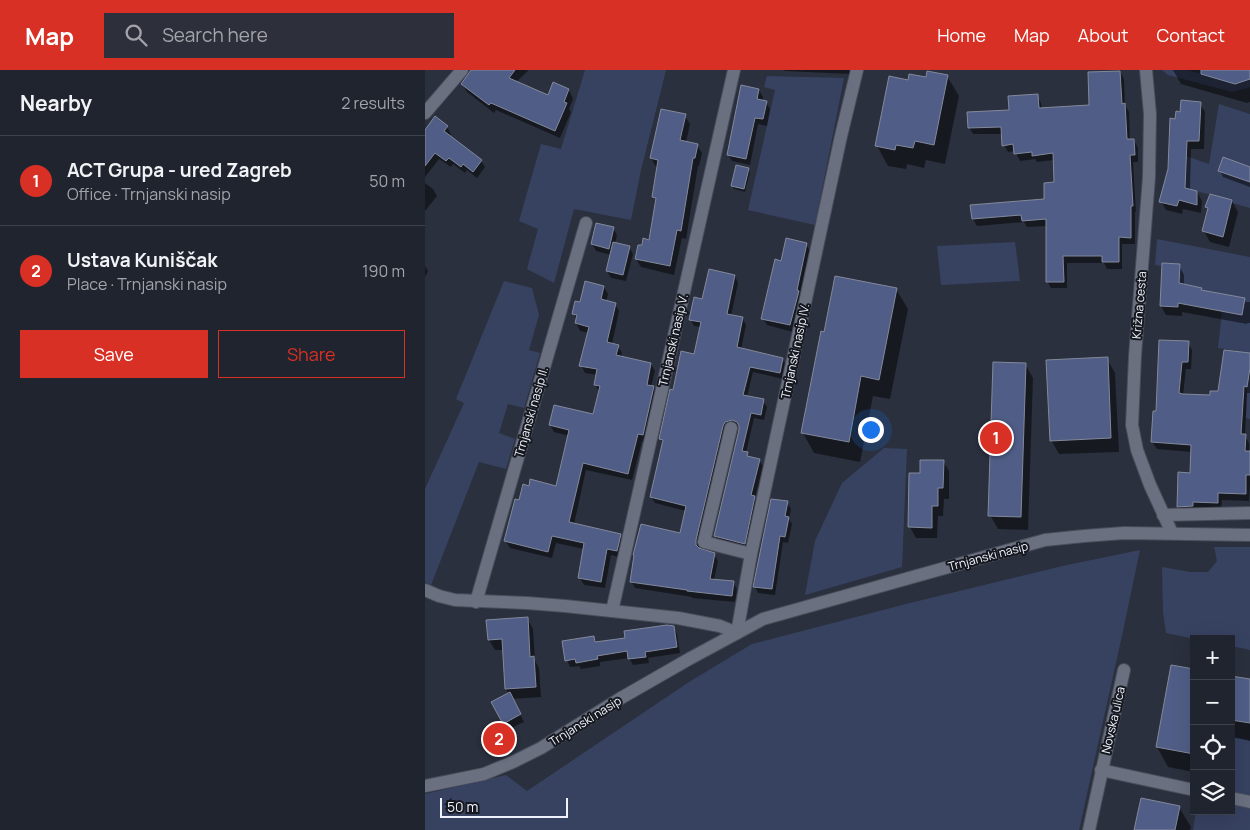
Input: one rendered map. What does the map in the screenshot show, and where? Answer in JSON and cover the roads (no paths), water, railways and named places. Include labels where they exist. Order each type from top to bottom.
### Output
[{"type":"street","points":[[425,113],[462,70]]},
{"type":"street","name":"Trnjanski nasip V.","points":[[612,611],[734,70]]},
{"type":"street","name":"Trnjanski nasip IV.","points":[[737,633],[751,554],[857,70]]},
{"type":"street","name":"Križna cesta","points":[[1146,70],[1150,114],[1149,177],[1135,356],[1132,425],[1137,450],[1171,533]]},
{"type":"street","name":"Trnjanski nasip II.","points":[[476,602],[586,223]]},
{"type":"street","points":[[731,428],[705,542],[751,554]]},
{"type":"street","points":[[1163,515],[1250,513]]},
{"type":"street","name":"Trnjanski nasip","points":[[425,786],[484,774],[513,762],[541,748],[682,662],[763,619],[1045,540],[1123,533],[1250,535]]},
{"type":"street","points":[[425,590],[455,600],[527,603],[678,618],[720,626],[737,633]]},
{"type":"street","name":"Novska ulica","points":[[1089,830],[1124,670]]},
{"type":"street","name":"Novska ulica","points":[[1101,770],[1190,789]]},
{"type":"street","points":[[1235,799],[1250,802]]},
{"type":"place","name":"ACT Grupa - ured Zagreb","points":[[996,438]]},
{"type":"place","name":"Ustava Kuniščak","points":[[499,739]]}]
